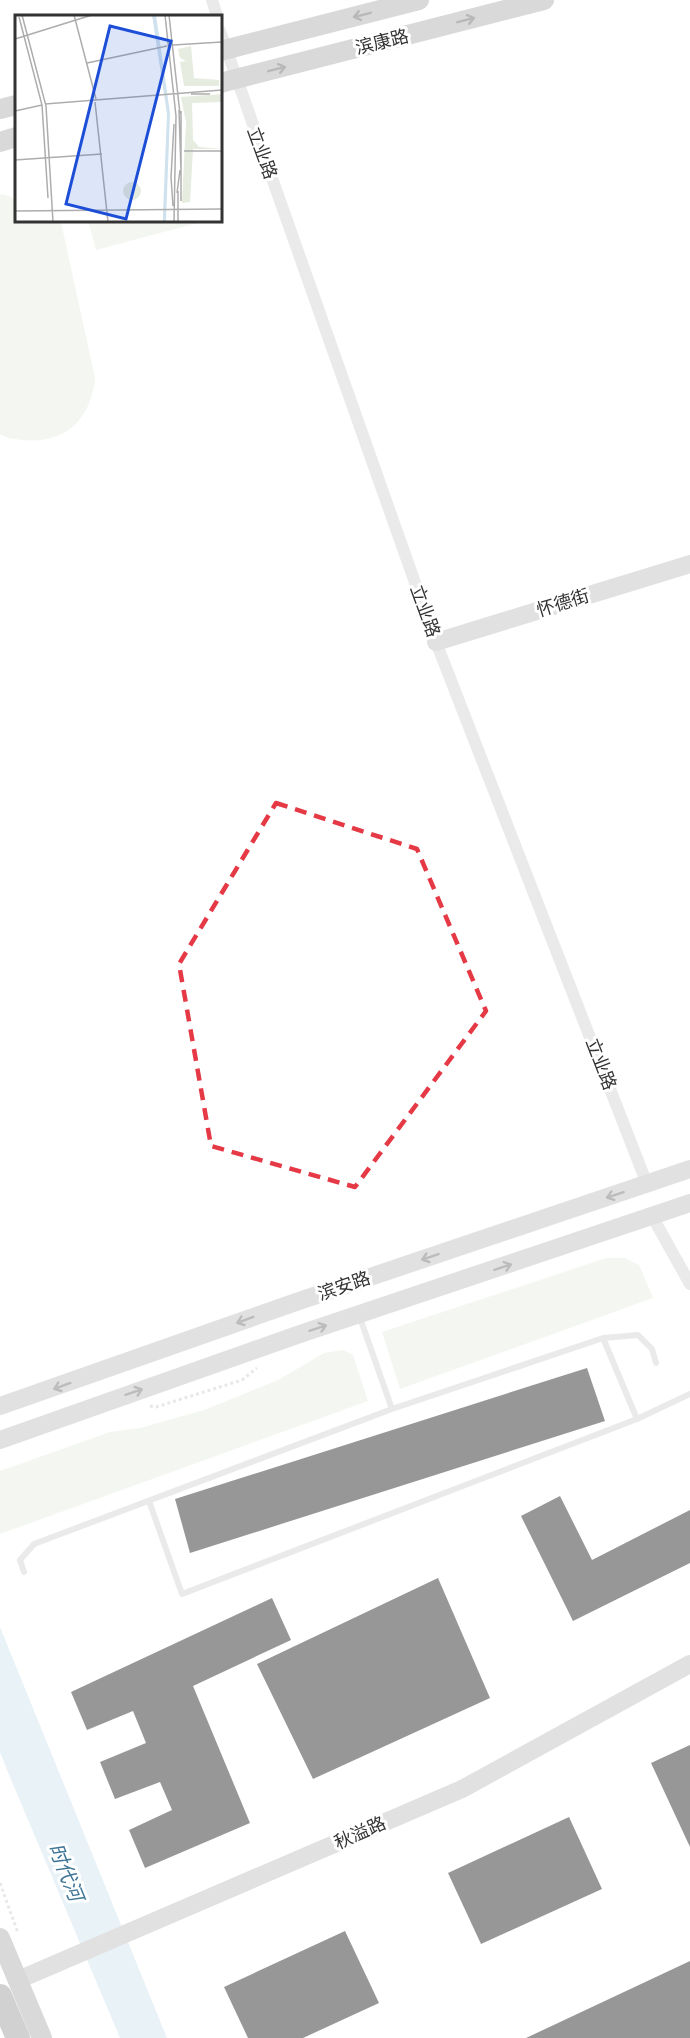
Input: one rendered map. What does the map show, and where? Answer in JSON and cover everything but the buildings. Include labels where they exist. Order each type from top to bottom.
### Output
[{"type":"highway","points":[[0,1996],[18,2038]]},
{"type":"main road","name":"滨康路","points":[[222,44],[419,0]]},
{"type":"main road","name":"滨康路","points":[[228,81],[543,0]]},
{"type":"main road","points":[[0,110],[15,105]]},
{"type":"main road","points":[[0,142],[15,137]]},
{"type":"main road","name":"怀德街","points":[[436,642],[690,564]]},
{"type":"main road","name":"滨安路","points":[[0,1406],[299,1301],[690,1169]]},
{"type":"main road","name":"滨安路","points":[[0,1440],[690,1203]]},
{"type":"main road","name":"秋溢路","points":[[18,1980],[462,1789],[690,1664]]},
{"type":"main road","points":[[0,1938],[42,2038]]},
{"type":"street","points":[[212,0],[216,15]]},
{"type":"street","name":"立业路","points":[[222,44],[228,81],[436,642],[647,1184]]},
{"type":"street","points":[[652,1216],[690,1284]]},
{"type":"lane","points":[[359,1315],[392,1409]]},
{"type":"lane","points":[[24,1572],[20,1560],[34,1544],[392,1409],[603,1338],[638,1335],[652,1349],[656,1363]]},
{"type":"lane","points":[[603,1338],[637,1419]]},
{"type":"lane","points":[[149,1501],[182,1594],[637,1419],[690,1394]]},
{"type":"highlighted area","points":[[276,803],[417,849],[486,1011],[355,1187],[211,1146],[179,964]]},
{"type":"shaded area","points":[[0,195],[15,199],[15,222],[61,222],[95,378],[88,406],[82,417],[63,433],[51,438],[23,440],[0,434]]},
{"type":"shaded area","points":[[89,222],[201,222],[96,250]]},
{"type":"shaded area","points":[[606,1258],[625,1258],[639,1265],[653,1298],[400,1389],[382,1332]]},
{"type":"shaded area","points":[[343,1350],[353,1355],[368,1401],[0,1534],[0,1471],[110,1432],[140,1428],[204,1410],[278,1380],[324,1353]]},
{"type":"water","name":"时代河","points":[[0,1627],[167,2038],[120,2038],[7,1770],[0,1752]]}]
